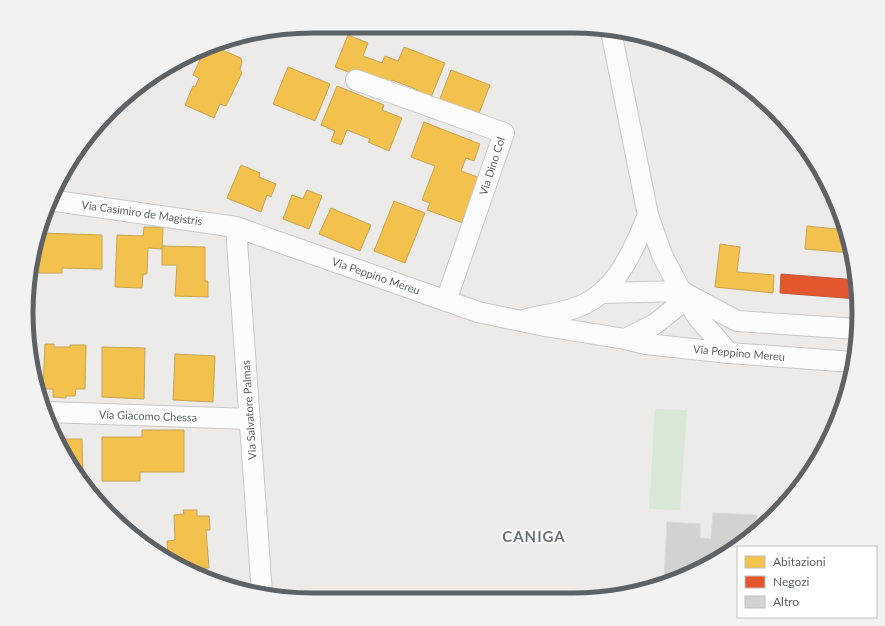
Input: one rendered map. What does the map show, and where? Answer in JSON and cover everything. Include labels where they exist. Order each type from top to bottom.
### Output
[{"type":"street","points":[[612,35],[648,215],[662,255],[681,291],[699,319],[729,354]]},
{"type":"street","name":"Via Dino Col","points":[[356,80],[504,133],[446,301]]},
{"type":"street","name":"Via Casimiro de Magistris","points":[[56,201],[236,227]]},
{"type":"street","name":"Via Peppino Mereu","points":[[518,321],[580,306],[602,294],[626,262],[648,215]]},
{"type":"street","name":"Via Peppino Mereu","points":[[236,227],[478,312],[518,321],[625,339],[646,344],[729,354],[848,362]]},
{"type":"street","name":"Via Salvatore Palmas","points":[[236,227],[262,589]]},
{"type":"street","points":[[681,291],[738,320],[851,328]]},
{"type":"street","points":[[625,339],[655,324],[675,308],[681,291]]},
{"type":"street","name":"Via Peppino Mereu","points":[[602,294],[681,291]]},
{"type":"street","name":"Via Giacomo Chessa","points":[[51,412],[250,419]]},
{"type":"green space","points":[[655,409],[687,410],[680,510],[649,509]]},
{"type":"building: Abitazioni","points":[[348,35],[368,43],[363,56],[382,63],[385,56],[398,61],[404,47],[445,63],[430,100],[416,94],[418,90],[392,80],[390,85],[375,82],[335,67]]},
{"type":"building: Abitazioni","points":[[220,49],[241,58],[242,62],[240,69],[242,73],[226,106],[220,104],[214,118],[185,105],[193,86],[195,87],[199,78],[193,75],[202,56],[206,54]]},
{"type":"building: Abitazioni","points":[[288,67],[330,84],[315,121],[273,104]]},
{"type":"building: Abitazioni","points":[[451,70],[490,85],[478,116],[439,101]]},
{"type":"building: Abitazioni","points":[[337,86],[384,105],[382,110],[402,118],[389,151],[368,142],[370,139],[347,130],[341,145],[331,141],[335,131],[321,125]]},
{"type":"building: Abitazioni","points":[[424,122],[480,144],[474,161],[466,158],[461,171],[480,178],[463,223],[427,210],[430,203],[422,200],[435,166],[411,157]]},
{"type":"building: Abitazioni","points":[[241,165],[260,173],[259,177],[276,184],[271,197],[267,195],[261,212],[227,198]]},
{"type":"building: Abitazioni","points":[[307,190],[322,196],[309,229],[283,219],[292,195],[303,199]]},
{"type":"building: Abitazioni","points":[[394,201],[425,213],[405,263],[374,251]]},
{"type":"building: Abitazioni","points":[[331,208],[371,225],[360,251],[319,234]]},
{"type":"building: Abitazioni","points":[[807,226],[839,229],[845,253],[805,249]]},
{"type":"building: Abitazioni","points":[[144,227],[163,227],[162,249],[148,248],[147,274],[143,274],[142,288],[115,287],[117,235],[143,236]]},
{"type":"building: Abitazioni","points":[[45,233],[102,235],[102,269],[62,268],[62,273],[36,273]]},
{"type":"building: Abitazioni","points":[[720,244],[740,247],[737,272],[774,275],[773,293],[715,287]]},
{"type":"building: Abitazioni","points":[[162,246],[205,247],[205,281],[208,281],[208,297],[175,296],[177,265],[162,265]]},
{"type":"building: Abitazioni","points":[[45,344],[54,344],[54,347],[86,345],[85,389],[76,389],[75,396],[66,396],[66,398],[53,397],[53,389],[44,389]]},
{"type":"building: Abitazioni","points":[[102,347],[145,348],[144,399],[102,397]]},
{"type":"building: Abitazioni","points":[[175,354],[215,356],[213,402],[173,400]]},
{"type":"building: Abitazioni","points":[[142,430],[184,430],[184,472],[140,472],[140,481],[102,481],[102,437],[142,437]]},
{"type":"building: Abitazioni","points":[[63,439],[82,439],[83,473]]},
{"type":"building: Abitazioni","points":[[183,510],[197,510],[197,516],[209,516],[210,530],[206,530],[209,568],[199,569],[168,552],[167,541],[175,540],[174,515],[184,514]]},
{"type":"building: Negozi","points":[[781,274],[850,279],[851,299],[780,293]]},
{"type":"building: Altro","points":[[713,513],[757,515],[756,524],[728,546],[696,564],[664,577],[667,522],[700,524],[700,538],[711,539]]},
{"type":"district","name":"CANIGA","points":[[534,537]]}]
